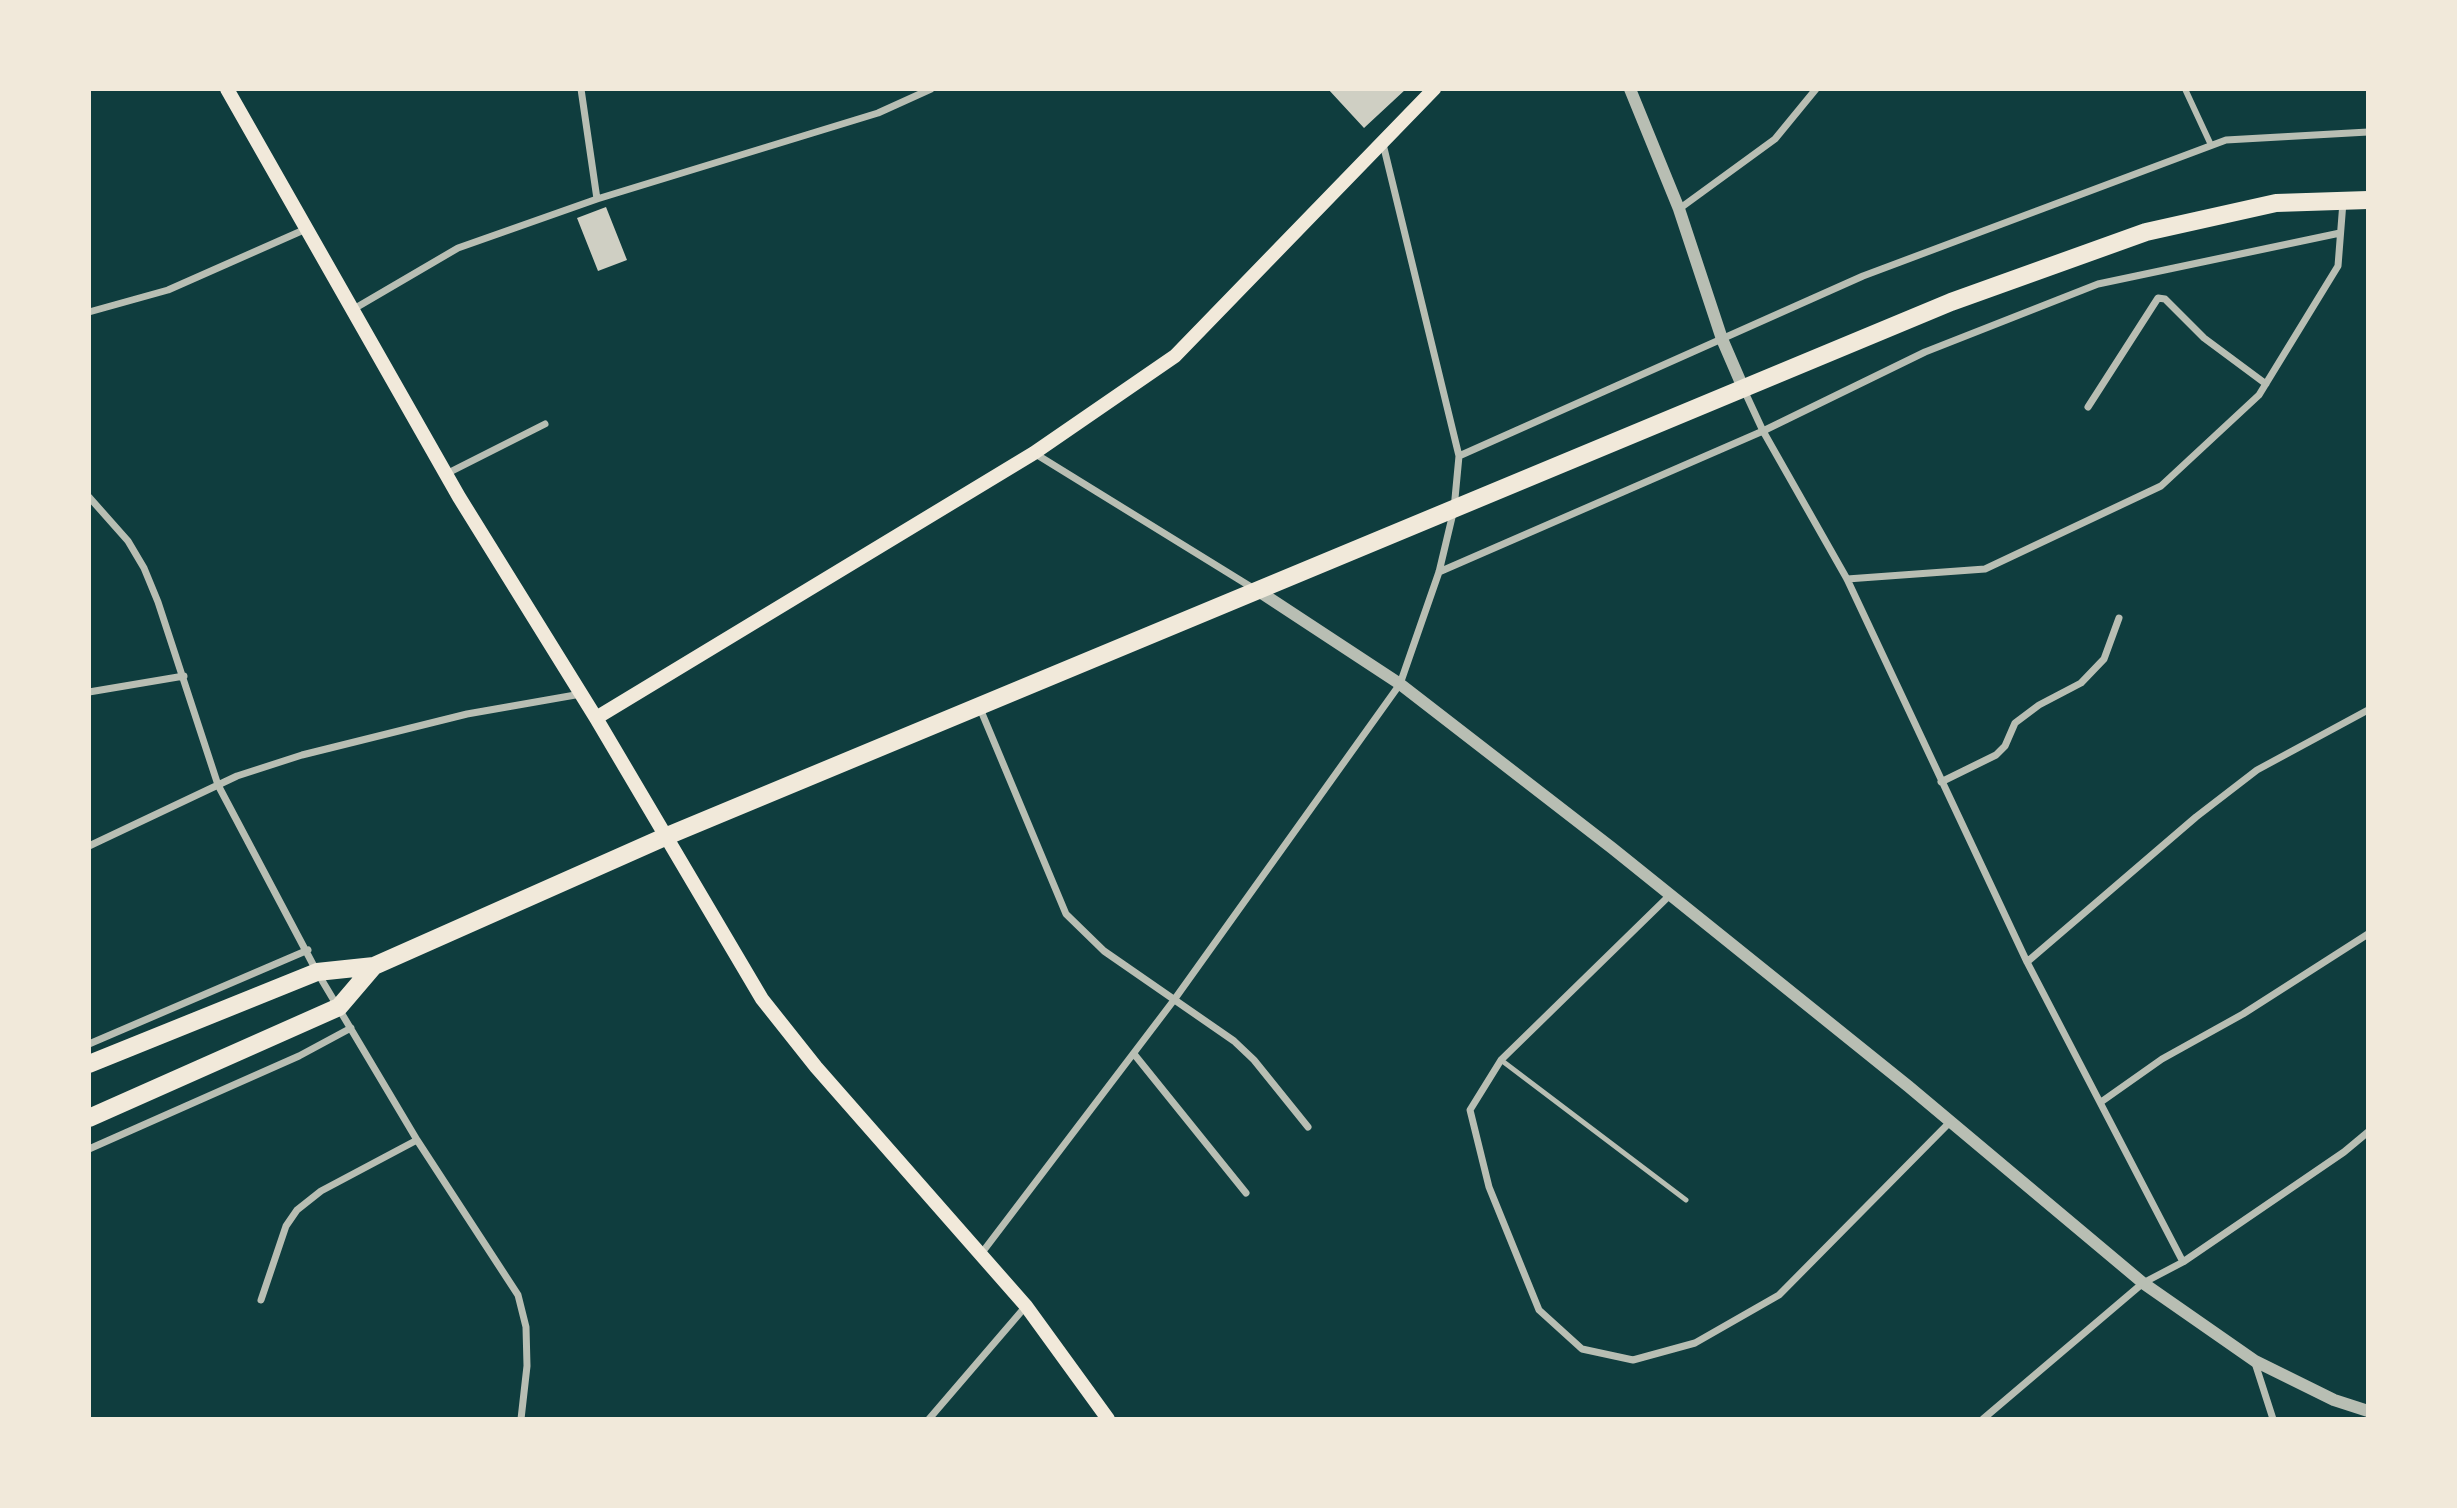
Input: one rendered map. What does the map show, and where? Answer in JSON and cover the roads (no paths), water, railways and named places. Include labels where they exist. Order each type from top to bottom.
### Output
[{"type":"main road","points":[[227,89],[446,474],[582,694],[762,999],[816,1067],[1026,1306],[1108,1419]]},
{"type":"main road","points":[[596,718],[1034,453],[1175,356],[1434,89]]},
{"type":"main road","points":[[89,1064],[317,972],[374,966],[667,836],[979,705],[1260,592],[1951,302],[2146,232],[2276,203],[2368,200]]},
{"type":"main road","points":[[89,1118],[339,1007],[374,966]]},
{"type":"street","points":[[581,89],[597,199]]},
{"type":"street","points":[[352,310],[458,248],[597,199],[878,113],[931,89]]},
{"type":"street","points":[[1630,89],[1679,209],[1722,338],[1744,390],[1763,430],[1847,579],[2027,962],[2183,1262]]},
{"type":"street","points":[[1679,209],[1774,139],[1816,89]]},
{"type":"street","points":[[2185,89],[2211,145]]},
{"type":"street","points":[[1460,456],[1863,276],[2211,145],[2227,140],[2368,132]]},
{"type":"street","points":[[981,1254],[1174,1000],[1400,684],[1439,572],[1454,509],[1460,456],[1383,144]]},
{"type":"street","points":[[1847,579],[1985,569],[2161,486],[2259,395],[2338,266],[2343,201]]},
{"type":"street","points":[[89,312],[168,290],[306,229]]},
{"type":"street","points":[[1439,572],[1763,430],[1925,352],[2098,284],[2340,233]]},
{"type":"street","points":[[2088,407],[2158,298],[2165,299],[2204,338],[2266,384]]},
{"type":"street","points":[[446,474],[545,424]]},
{"type":"street","points":[[1034,453],[1260,592],[1400,684],[1670,895],[1951,1121],[2143,1283],[2255,1361],[2334,1400],[2368,1411]]},
{"type":"street","points":[[89,497],[128,541],[144,568],[184,676],[218,785],[308,950],[317,972],[417,1140],[518,1295],[526,1326],[527,1366],[521,1419]]},
{"type":"street","points":[[1941,782],[1996,755],[2006,746],[2015,723],[2039,705],[2081,683],[2104,659],[2119,618]]},
{"type":"street","points":[[89,692],[184,676]]},
{"type":"street","points":[[89,846],[218,785],[302,755],[467,714],[582,694]]},
{"type":"street","points":[[979,705],[1066,914],[1104,951],[1234,1041],[1254,1060],[1308,1126]]},
{"type":"street","points":[[2027,962],[2196,817],[2257,770],[2368,710]]},
{"type":"street","points":[[1670,895],[1501,1060],[1469,1110],[1489,1186],[1539,1310],[1582,1349],[1633,1360],[1696,1343],[1779,1294],[1951,1121]]},
{"type":"street","points":[[2101,1102],[2162,1059],[2243,1014],[2368,934]]},
{"type":"street","points":[[89,1044],[308,950]]},
{"type":"street","points":[[89,1149],[299,1056],[351,1028]]},
{"type":"street","points":[[1134,1054],[1246,1193]]},
{"type":"street","points":[[1983,1419],[2143,1283],[2183,1262],[2344,1152],[2368,1132]]},
{"type":"street","points":[[261,1300],[286,1226],[297,1210],[321,1191],[417,1140]]},
{"type":"street","points":[[929,1419],[1026,1306]]},
{"type":"street","points":[[2255,1361],[2273,1419]]},
{"type":"lane","points":[[1501,1060],[1686,1200]]}]
